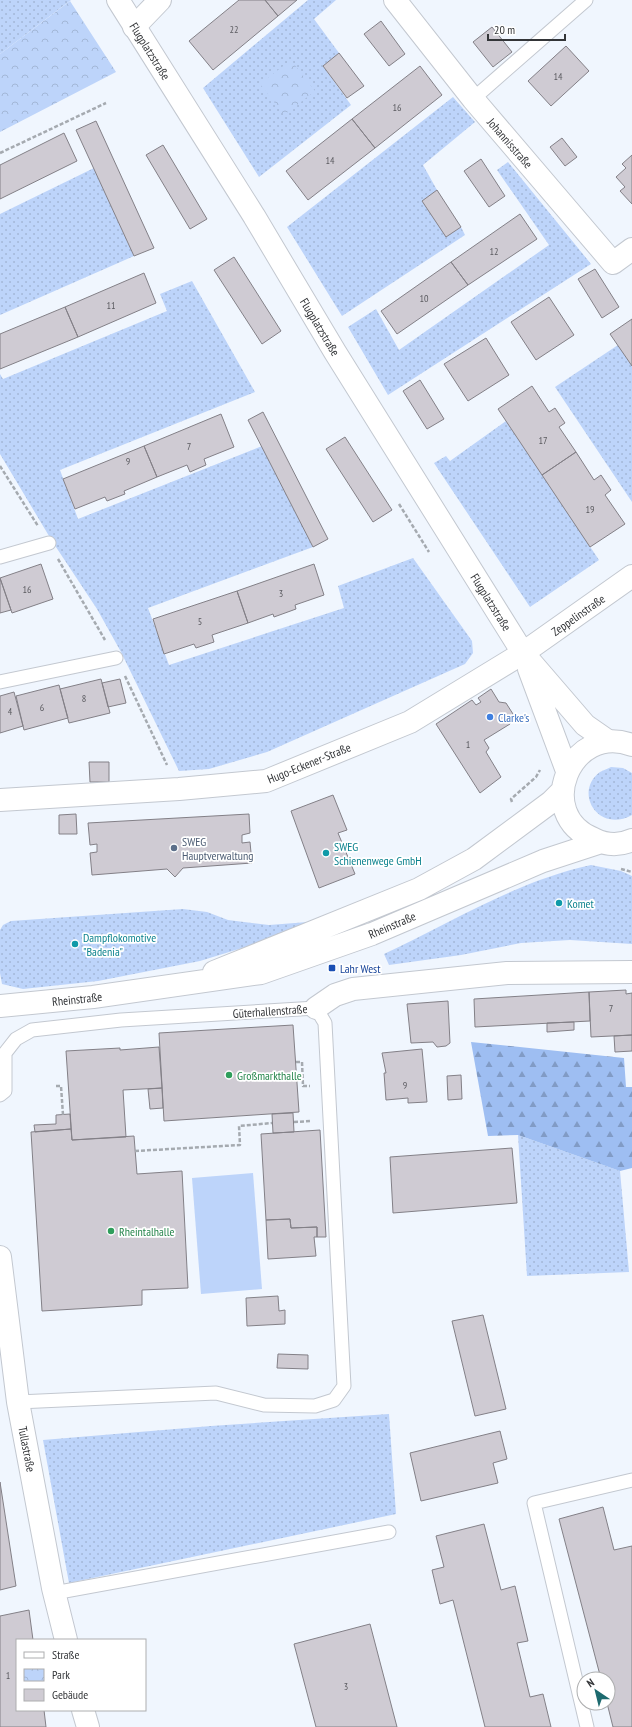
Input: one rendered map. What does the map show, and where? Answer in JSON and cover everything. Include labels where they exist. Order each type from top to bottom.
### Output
[{"type":"street","name":"Flugplatzstraße","points":[[118,0],[254,216],[335,352],[523,653],[585,725],[625,742]]},
{"type":"street","points":[[134,27],[160,0]]},
{"type":"street","name":"Johannisstraße","points":[[395,0],[473,99],[613,263],[632,248]]},
{"type":"street","name":"Zeppelinstraße","points":[[523,653],[632,576]]},
{"type":"street","name":"Flugplatzstraße","points":[[523,653],[565,781],[564,804],[577,829],[588,837],[601,842]]},
{"type":"street","name":"Hugo-Eckener-Straße","points":[[0,800],[179,789],[266,781],[410,722],[523,653]]},
{"type":"street","name":"Rheinstraße","points":[[177,986],[419,889],[474,859],[550,802],[565,781],[574,760],[584,751],[596,745],[625,742]]},
{"type":"street","points":[[601,842],[614,844],[630,843]]},
{"type":"street","name":"Rheinstraße","points":[[0,1006],[93,997],[261,973],[372,934],[543,861],[601,842]]},
{"type":"street","name":"Güterhallenstraße","points":[[316,1008],[336,995],[353,989],[507,973],[632,972]]},
{"type":"street","name":"Tullastraße","points":[[0,1257],[18,1402],[54,1593],[66,1639]]},
{"type":"street","points":[[83,1711],[88,1727]]},
{"type":"lane","points":[[473,99],[586,0]]},
{"type":"lane","points":[[0,557],[49,543]]},
{"type":"lane","points":[[0,682],[116,658]]},
{"type":"lane","points":[[18,1402],[216,1393],[264,1405],[316,1406],[334,1400],[344,1386],[325,1023],[316,1008]]},
{"type":"lane","name":"Güterhallenstraße","points":[[0,1095],[5,1092],[5,1053],[16,1039],[32,1030],[121,1020],[316,1008]]},
{"type":"lane","points":[[587,1727],[534,1503],[632,1480]]},
{"type":"lane","points":[[54,1593],[389,1532]]},
{"type":"path","points":[[0,153],[106,103]]},
{"type":"path","points":[[0,466],[49,543],[116,658],[179,789]]},
{"type":"path","points":[[296,1062],[302,1062],[303,1086]]},
{"type":"path","points":[[56,1086],[61,1086],[63,1115]]},
{"type":"path","points":[[135,1150],[240,1145],[239,1126],[272,1123]]},
{"type":"green space","points":[[0,0],[71,0],[0,54]]},
{"type":"green space","points":[[308,0],[336,0],[314,19],[339,53],[323,66],[351,105],[259,177],[203,88]]},
{"type":"green space","points":[[70,1],[116,72],[0,132],[0,54]]},
{"type":"green space","points":[[291,60],[315,91],[284,115],[260,84]]},
{"type":"green space","points":[[453,97],[475,122],[423,165],[437,190],[422,201],[446,237],[461,227],[465,235],[342,316],[287,227]]},
{"type":"green space","points":[[508,162],[591,264],[388,395],[348,327],[376,309],[399,350],[549,245],[497,170]]},
{"type":"green space","points":[[94,168],[134,256],[0,315],[0,214]]},
{"type":"green space","points":[[192,281],[255,392],[60,470],[78,519],[262,446],[313,547],[148,608],[169,665],[344,608],[338,586],[413,558],[472,641],[473,653],[465,664],[267,752],[209,769],[179,771],[121,652],[97,609],[52,541],[0,454],[0,374],[3,379],[167,311],[160,294]]},
{"type":"green space","points":[[618,345],[632,366],[632,502],[555,387]]},
{"type":"green space","points":[[506,421],[599,560],[530,607],[434,463],[446,456],[450,461]]},
{"type":"green space","points":[[611,767],[623,768],[632,773],[632,815],[620,819],[609,819],[600,815],[593,808],[589,799],[589,790],[592,780],[600,772]]},
{"type":"green space","points":[[591,865],[621,871],[632,876],[632,944],[570,940],[521,943],[461,955],[389,965],[384,954],[460,916],[537,881]]},
{"type":"green space","points":[[183,909],[207,912],[228,920],[269,925],[308,922],[311,927],[200,961],[98,981],[23,989],[2,984],[0,973],[0,930],[3,925],[11,921]]},
{"type":"green space","points":[[471,1042],[624,1058],[626,1087],[632,1087],[632,1168],[620,1171],[518,1135],[488,1136]]},
{"type":"green space","points":[[518,1135],[620,1171],[629,1272],[527,1276]]},
{"type":"green space","points":[[253,1173],[262,1289],[201,1294],[192,1178]]},
{"type":"green space","points":[[389,1414],[396,1514],[69,1583],[43,1440],[211,1426]]},
{"type":"building","points":[[239,0],[265,0],[278,16],[213,70],[189,41]]},
{"type":"building","points":[[265,0],[297,0],[278,16]]},
{"type":"building","points":[[381,21],[405,54],[389,66],[364,34]]},
{"type":"building","points":[[492,27],[512,52],[493,67],[473,42]]},
{"type":"building","points":[[566,46],[589,71],[551,106],[528,81]]},
{"type":"building","points":[[339,53],[364,86],[347,98],[323,66]]},
{"type":"building","points":[[420,66],[442,95],[375,148],[352,119]]},
{"type":"building","points":[[352,119],[375,148],[308,200],[286,171]]},
{"type":"building","points":[[96,121],[154,248],[134,256],[76,130]]},
{"type":"building","points":[[64,133],[77,161],[0,199],[0,165]]},
{"type":"building","points":[[562,138],[577,157],[565,166],[550,147]]},
{"type":"building","points":[[163,145],[207,219],[190,229],[146,155]]},
{"type":"building","points":[[632,155],[632,204],[620,191],[625,187],[616,177],[626,168],[622,164]]},
{"type":"building","points":[[481,159],[505,196],[489,207],[464,171]]},
{"type":"building","points":[[437,190],[461,227],[446,237],[422,201]]},
{"type":"building","points":[[520,214],[537,239],[468,285],[451,262]]},
{"type":"building","points":[[234,257],[281,331],[262,344],[214,270]]},
{"type":"building","points":[[451,262],[468,285],[397,334],[381,311]]},
{"type":"building","points":[[595,269],[619,307],[602,318],[578,279]]},
{"type":"building","points":[[144,273],[156,303],[78,337],[65,307]]},
{"type":"building","points":[[549,297],[574,335],[536,360],[511,322]]},
{"type":"building","points":[[65,307],[78,337],[0,369],[0,334]]},
{"type":"building","points":[[632,319],[632,366],[610,334]]},
{"type":"building","points":[[486,338],[509,375],[468,401],[444,364]]},
{"type":"building","points":[[420,380],[444,419],[427,429],[403,391]]},
{"type":"building","points":[[532,386],[549,412],[555,408],[565,423],[559,427],[576,452],[542,475],[498,409]]},
{"type":"building","points":[[263,412],[328,539],[313,547],[248,420]]},
{"type":"building","points":[[221,414],[234,447],[204,459],[206,465],[190,472],[187,465],[157,477],[144,446]]},
{"type":"building","points":[[345,437],[392,510],[373,522],[326,449]]},
{"type":"building","points":[[144,446],[157,477],[124,491],[125,494],[107,501],[105,497],[75,509],[63,479]]},
{"type":"building","points":[[576,452],[594,480],[601,475],[611,490],[605,495],[625,524],[590,547],[542,475]]},
{"type":"building","points":[[41,564],[53,599],[12,613],[0,578]]},
{"type":"building","points":[[314,564],[324,595],[295,605],[296,609],[274,617],[273,614],[248,623],[237,591]]},
{"type":"building","points":[[0,578],[11,610],[0,613]]},
{"type":"building","points":[[237,591],[248,623],[212,635],[214,642],[196,648],[194,644],[164,654],[153,619]]},
{"type":"building","points":[[101,679],[110,713],[69,723],[60,689]]},
{"type":"building","points":[[120,679],[126,703],[108,707],[102,683]]},
{"type":"building","points":[[59,685],[68,718],[24,730],[16,696]]},
{"type":"building","points":[[491,689],[499,702],[506,703],[513,714],[510,724],[484,740],[489,748],[486,752],[501,777],[480,793],[436,724],[472,700],[476,705],[481,702],[478,698]]},
{"type":"building","points":[[14,692],[23,726],[0,733],[0,696]]},
{"type":"building","points":[[89,762],[109,762],[109,782],[90,782]]},
{"type":"building","name":"SWEG Schienenwege GmbH","points":[[333,795],[347,830],[338,833],[355,874],[319,888],[291,811]]},
{"type":"building","points":[[76,814],[77,834],[59,834],[59,815]]},
{"type":"building","name":"SWEG Hauptverwaltung","points":[[249,814],[250,833],[242,835],[242,843],[250,842],[252,863],[183,868],[175,877],[167,869],[92,875],[90,853],[97,852],[97,844],[90,845],[88,823]]},
{"type":"building","points":[[626,990],[626,994],[632,993],[632,1035],[591,1037],[589,992]]},
{"type":"building","points":[[589,992],[590,1021],[475,1027],[474,999]]},
{"type":"building","points":[[448,1001],[450,1043],[446,1046],[437,1047],[433,1042],[411,1043],[407,1004]]},
{"type":"building","points":[[574,1022],[574,1030],[547,1032],[547,1023]]},
{"type":"building","name":"Großmarkthalle","points":[[293,1025],[299,1112],[164,1121],[159,1033]]},
{"type":"building","points":[[632,1035],[632,1051],[615,1052],[614,1036]]},
{"type":"building","points":[[159,1047],[162,1088],[123,1090],[126,1137],[72,1140],[66,1051],[120,1048],[120,1050]]},
{"type":"building","points":[[422,1049],[427,1102],[408,1103],[408,1098],[386,1100],[384,1073],[386,1073],[382,1053]]},
{"type":"building","points":[[461,1075],[462,1099],[448,1100],[447,1076]]},
{"type":"building","points":[[162,1088],[163,1108],[150,1109],[148,1089]]},
{"type":"building","points":[[293,1113],[294,1132],[273,1133],[272,1114]]},
{"type":"building","points":[[70,1114],[71,1129],[35,1132],[34,1125],[56,1124],[56,1115]]},
{"type":"building","name":"Rheintalhalle","points":[[71,1129],[72,1140],[134,1136],[137,1174],[182,1171],[188,1288],[142,1290],[142,1305],[42,1311],[31,1132]]},
{"type":"building","points":[[320,1130],[326,1237],[317,1237],[317,1227],[291,1228],[290,1219],[266,1220],[261,1134]]},
{"type":"building","points":[[512,1148],[517,1203],[393,1213],[390,1157]]},
{"type":"building","points":[[290,1219],[291,1228],[317,1227],[317,1237],[314,1237],[316,1256],[268,1259],[266,1220]]},
{"type":"building","points":[[278,1296],[279,1311],[285,1310],[285,1324],[247,1326],[246,1298]]},
{"type":"building","points":[[483,1315],[506,1409],[475,1416],[452,1321]]},
{"type":"building","points":[[278,1354],[308,1355],[308,1369],[277,1368]]},
{"type":"building","points":[[500,1431],[507,1459],[493,1463],[498,1483],[421,1501],[410,1453]]},
{"type":"building","points":[[0,1482],[16,1586],[0,1590]]},
{"type":"building","points":[[603,1507],[614,1550],[632,1546],[632,1727],[613,1727],[609,1711],[616,1711],[616,1671],[599,1671],[559,1519]]},
{"type":"building","points":[[484,1524],[501,1590],[515,1586],[528,1641],[517,1643],[530,1697],[543,1694],[551,1727],[485,1727],[453,1600],[440,1604],[432,1570],[444,1567],[436,1536]]},
{"type":"building","points":[[29,1610],[33,1639],[16,1639],[16,1711],[44,1711],[46,1727],[0,1727],[0,1616]]},
{"type":"building","points":[[370,1624],[397,1727],[316,1727],[294,1644]]},
{"type":"place","name":"Clarke's","points":[[490,717]]},
{"type":"place","name":"SWEG Hauptverwaltung","points":[[174,848]]},
{"type":"place","name":"SWEG Schienenwege GmbH","points":[[326,853]]},
{"type":"place","name":"Komet","points":[[559,903]]},
{"type":"place","name":"Dampflokomotive \"Badenia\"","points":[[75,944]]},
{"type":"place","name":"Lahr West","points":[[332,968]]},
{"type":"place","name":"Großmarkthalle","points":[[229,1075]]},
{"type":"place","name":"Rheintalhalle","points":[[111,1231]]}]
